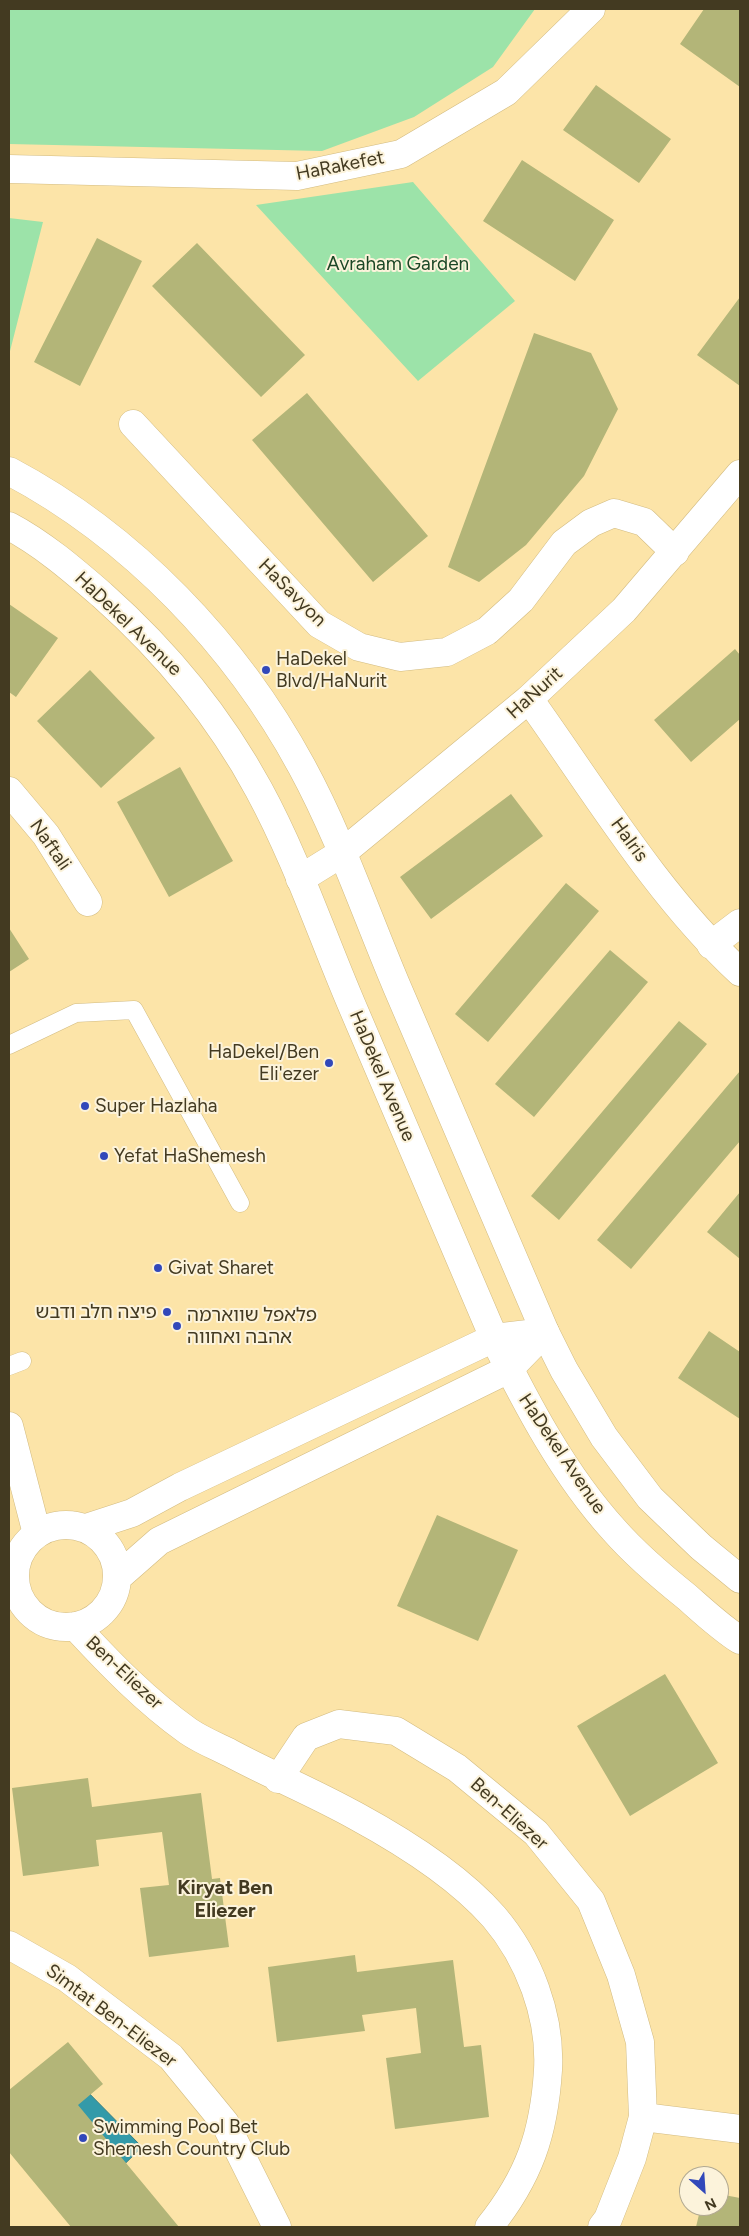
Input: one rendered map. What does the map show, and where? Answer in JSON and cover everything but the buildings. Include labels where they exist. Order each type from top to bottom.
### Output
[{"type":"street","name":"HaRakefet","points":[[9,169],[297,176],[401,154],[506,92],[591,9]]},
{"type":"street","name":"HaSavyon","points":[[133,424],[319,624],[359,647],[400,657],[447,652],[487,631],[521,600],[564,543],[591,524],[614,513],[644,522],[675,552]]},
{"type":"street","points":[[9,472],[48,492],[103,533],[165,587],[221,646],[273,718],[302,767],[342,853],[545,1332],[564,1370],[604,1437],[650,1498],[701,1547],[740,1579]]},
{"type":"street","name":"HaNurit","points":[[300,878],[342,853],[466,753],[529,699],[624,610],[740,474]]},
{"type":"street","name":"HaDekel Avenue","points":[[9,526],[22,533],[73,571],[132,622],[184,677],[232,745],[259,790],[300,878],[494,1338],[521,1394],[564,1464],[614,1530],[669,1582],[740,1640]]},
{"type":"street","name":"HaIris","points":[[529,699],[632,846],[711,945],[740,972]]},
{"type":"street","name":"Naftali","points":[[9,790],[46,835],[88,902]]},
{"type":"street","points":[[711,945],[740,923]]},
{"type":"street","points":[[86,1528],[132,1513],[180,1487],[494,1338],[545,1332]]},
{"type":"street","points":[[118,1577],[160,1541],[509,1370],[545,1332]]},
{"type":"street","points":[[9,1426],[37,1534]]},
{"type":"street","points":[[69,1525],[86,1528],[98,1536],[109,1548],[116,1562],[118,1577],[111,1601],[102,1612],[89,1621],[75,1626],[60,1627],[16,1608],[15,1574],[18,1558],[26,1544],[37,1534],[52,1526],[69,1525]]},
{"type":"street","name":"Ben-Eliezer","points":[[75,1626],[124,1679],[189,1732],[356,1816],[412,1850],[460,1885],[494,1917],[521,1956],[539,1998],[549,2052],[546,2096],[543,2120],[534,2151],[508,2204],[489,2227]]},
{"type":"street","name":"Ben-Eliezer","points":[[278,1778],[306,1736],[340,1724],[396,1731],[457,1768],[536,1833],[591,1901],[621,1975],[640,2042],[643,2116],[632,2158],[608,2218],[602,2227]]},
{"type":"street","name":"Simtat Ben-Eliezer","points":[[9,1945],[67,1978],[171,2058],[225,2123],[277,2227]]},
{"type":"street","points":[[643,2116],[740,2128]]},
{"type":"lane","points":[[9,1045],[76,1013],[134,1010],[240,1203]]},
{"type":"green space","points":[[9,9],[535,9],[493,67],[414,117],[322,151],[9,144]]},
{"type":"green space","name":"Avraham Garden","points":[[413,182],[515,301],[418,381],[256,205]]},
{"type":"green space","points":[[9,218],[43,222],[9,355]]},
{"type":"water","name":"Swimming Pool Bet Shemesh Country Club","points":[[74,2078],[142,2147],[91,2197],[23,2129]]},
{"type":"place","name":"HaDekel Blvd/HaNurit","points":[[266,670]]},
{"type":"place","name":"HaDekel/Ben Eli'ezer","points":[[329,1063]]},
{"type":"place","name":"Super Hazlaha","points":[[85,1106]]},
{"type":"place","name":"Yefat HaShemesh","points":[[104,1156]]},
{"type":"place","name":"Givat Sharet","points":[[158,1268]]},
{"type":"place","name":"פיצה חלב ודבש","points":[[167,1312]]},
{"type":"place","name":"פלאפל שווארמה אהבה ואחווה","points":[[177,1326]]},
{"type":"place","name":"Swimming Pool Bet Shemesh Country Club","points":[[83,2138]]},
{"type":"district","name":"Kiryat Ben Eliezer","points":[[225,1900]]}]
